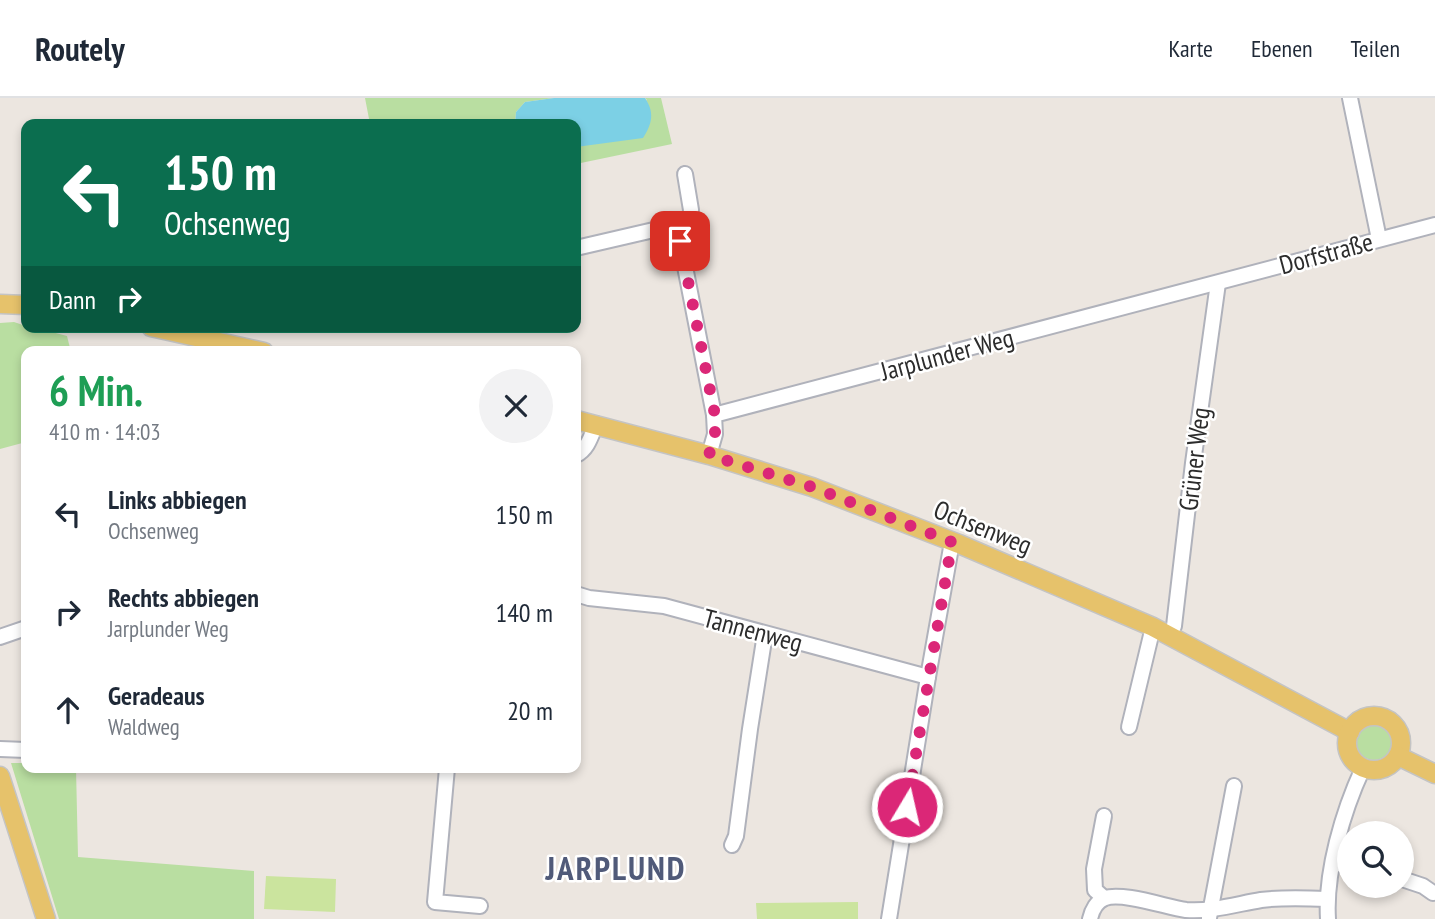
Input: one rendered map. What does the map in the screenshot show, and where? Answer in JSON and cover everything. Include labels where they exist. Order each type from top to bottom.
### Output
[{"type":"main road","points":[[0,304],[21,305]]},
{"type":"main road","points":[[178,333],[237,346]]},
{"type":"main road","name":"Ochsenweg","points":[[581,421],[709,455],[812,487],[952,542],[1153,627],[1350,732]]},
{"type":"main road","points":[[1371,716],[1384,718],[1395,726],[1400,736],[1398,756],[1381,770],[1363,768],[1353,761],[1348,752],[1347,741],[1353,726],[1371,716]]},
{"type":"main road","points":[[1398,756],[1435,774]]},
{"type":"main road","points":[[0,776],[46,919]]},
{"type":"street","points":[[1350,98],[1379,239]]},
{"type":"street","points":[[581,247],[658,229],[673,231],[690,218],[685,174]]},
{"type":"street","name":"Dorfstraße","points":[[1218,283],[1435,226]]},
{"type":"street","points":[[673,231],[680,241],[715,415],[715,434],[709,455]]},
{"type":"street","name":"Jarplunder Weg","points":[[715,415],[1218,283]]},
{"type":"street","name":"Grüner Weg","points":[[1169,636],[1174,626],[1218,283]]},
{"type":"street","points":[[581,453],[596,424]]},
{"type":"street","points":[[889,919],[952,542]]},
{"type":"street","name":"Tannenweg","points":[[581,596],[664,606],[928,677]]},
{"type":"street","points":[[1129,727],[1153,627]]},
{"type":"street","points":[[0,637],[21,630]]},
{"type":"street","points":[[732,845],[736,836],[765,634]]},
{"type":"street","points":[[0,749],[21,750]]},
{"type":"street","points":[[1328,919],[1327,899],[1333,863],[1355,786],[1363,768]]},
{"type":"street","points":[[447,773],[435,902],[480,906]]},
{"type":"street","points":[[1210,914],[1234,786]]},
{"type":"street","points":[[1104,816],[1094,869],[1095,890],[1104,898]]},
{"type":"street","points":[[1333,863],[1337,864]]},
{"type":"street","points":[[1414,883],[1433,893]]},
{"type":"street","points":[[1090,919],[1096,905],[1104,898],[1118,897],[1210,914],[1274,899],[1327,899]]},
{"type":"green space","points":[[365,98],[554,98],[525,102],[516,112],[515,119],[369,119]]},
{"type":"green space","points":[[645,98],[661,98],[672,144],[581,163],[581,145],[647,100]]},
{"type":"green space","points":[[0,323],[21,324],[21,333],[56,333],[67,336],[70,346],[21,346],[21,443],[0,449]]},
{"type":"green space","points":[[1374,724],[1387,729],[1392,742],[1387,755],[1374,760],[1361,755],[1356,742],[1361,729]]},
{"type":"green space","points":[[11,763],[21,763],[21,773],[76,773],[78,857],[254,871],[254,919],[59,919]]},
{"type":"green space","points":[[266,876],[336,879],[335,912],[264,909]]},
{"type":"green space","points":[[858,902],[858,919],[757,919],[756,903]]},
{"type":"water","points":[[554,98],[645,98],[651,114],[650,123],[643,138],[581,146],[581,119],[515,119],[516,112],[525,102]]},
{"type":"district","name":"JARPLUND","points":[[616,867]]},
{"type":"route","points":[[680,241],[715,415],[715,434],[709,455],[812,487],[952,542],[907,807]]}]
